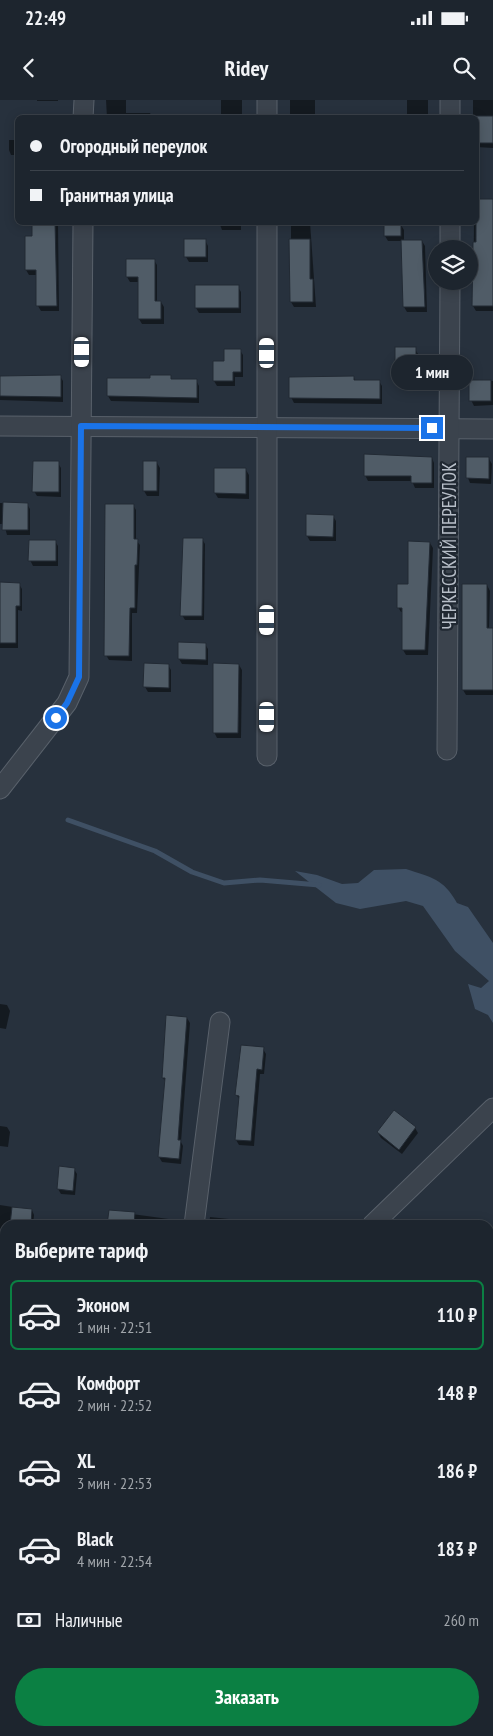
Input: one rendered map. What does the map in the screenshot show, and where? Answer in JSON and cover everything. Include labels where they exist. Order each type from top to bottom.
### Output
[{"type":"street","points":[[83,115],[84,100]]},
{"type":"street","points":[[267,100],[267,115]]},
{"type":"street","points":[[450,100],[450,115]]},
{"type":"street","points":[[0,788],[67,703],[79,677],[82,225]]},
{"type":"street","points":[[267,225],[267,756]]},
{"type":"street","points":[[450,225],[450,240]]},
{"type":"street","name":"ЧЕРКЕССКИЙ ПЕРЕУЛОК","points":[[447,750],[450,290]]},
{"type":"street","points":[[0,426],[493,429]]},
{"type":"street","points":[[195,1220],[220,1022]]},
{"type":"street","points":[[377,1220],[493,1108]]},
{"type":"water","points":[[406,869],[430,877],[447,888],[457,903],[468,907],[493,943],[493,1023],[488,1015],[475,1009],[468,984],[481,988],[489,981],[455,951],[423,906],[406,901],[360,909],[336,903],[295,871],[317,875],[342,884],[358,883],[374,870]]},
{"type":"building","points":[[479,116],[493,116],[493,143],[479,143]]},
{"type":"building","points":[[479,199],[493,199],[493,306],[472,306],[472,290],[478,290],[478,240],[476,240],[476,225],[479,225]]},
{"type":"building","points":[[32,225],[55,225],[57,306],[36,306],[36,270],[25,270],[25,236],[32,236]]},
{"type":"building","points":[[384,225],[401,225],[401,236],[384,236]]},
{"type":"building","points":[[184,239],[206,239],[206,257],[184,257]]},
{"type":"building","points":[[289,239],[310,239],[310,279],[313,279],[313,302],[290,302]]},
{"type":"building","points":[[401,240],[422,240],[425,307],[403,307]]},
{"type":"building","points":[[126,259],[155,259],[155,301],[161,301],[161,319],[138,319],[138,277],[126,277]]},
{"type":"building","points":[[195,285],[239,285],[239,308],[195,308]]},
{"type":"building","points":[[395,347],[416,347],[416,366],[395,366]]},
{"type":"building","points":[[224,349],[241,349],[241,372],[233,372],[233,381],[213,381],[213,361],[224,361]]},
{"type":"building","points":[[61,375],[61,397],[0,396],[0,376]]},
{"type":"building","points":[[150,375],[171,375],[171,379],[197,379],[197,398],[107,396],[107,378],[150,378]]},
{"type":"building","points":[[354,376],[354,380],[380,380],[380,399],[289,398],[289,377]]},
{"type":"building","points":[[469,380],[491,380],[491,401],[469,401]]},
{"type":"building","points":[[364,454],[432,457],[432,483],[411,483],[411,476],[364,476]]},
{"type":"building","points":[[466,457],[489,457],[489,479],[466,478]]},
{"type":"building","points":[[33,461],[59,461],[59,492],[32,492]]},
{"type":"building","points":[[143,461],[157,461],[157,491],[143,491]]},
{"type":"building","points":[[214,468],[246,468],[246,494],[214,493]]},
{"type":"building","points":[[3,502],[28,503],[28,530],[2,530]]},
{"type":"building","points":[[105,504],[134,504],[134,539],[138,539],[137,565],[135,565],[135,608],[130,608],[129,656],[104,656]]},
{"type":"building","points":[[306,514],[334,515],[333,537],[306,536]]},
{"type":"building","points":[[183,538],[203,538],[202,616],[180,616]]},
{"type":"building","points":[[29,540],[56,540],[56,561],[28,561]]},
{"type":"building","points":[[408,541],[430,542],[425,650],[402,650],[402,608],[397,608],[397,584],[408,584]]},
{"type":"building","points":[[0,582],[20,583],[20,606],[16,606],[16,643],[0,643]]},
{"type":"building","points":[[462,584],[487,584],[487,628],[493,628],[493,690],[462,690]]},
{"type":"building","points":[[178,642],[206,643],[206,660],[178,659]]},
{"type":"building","points":[[144,663],[169,664],[169,688],[143,687]]},
{"type":"building","points":[[213,663],[239,664],[238,733],[213,733]]},
{"type":"building","points":[[166,1015],[187,1017],[178,1140],[181,1140],[179,1159],[158,1157],[165,1078],[162,1078]]},
{"type":"building","points":[[241,1045],[264,1047],[262,1070],[257,1069],[251,1141],[235,1140],[239,1096],[235,1095]]},
{"type":"building","points":[[394,1110],[416,1127],[399,1150],[377,1132]]},
{"type":"building","points":[[59,1166],[75,1168],[73,1191],[57,1189]]},
{"type":"building","points":[[12,1207],[32,1209],[31,1220],[11,1220]]},
{"type":"building","points":[[109,1210],[135,1212],[134,1220],[108,1220]]},
{"type":"waterway","points":[[68,820],[155,851],[192,872],[224,883],[260,880],[319,885]]},
{"type":"route","points":[[56,718],[67,703],[79,677],[81,426],[432,428]]}]
